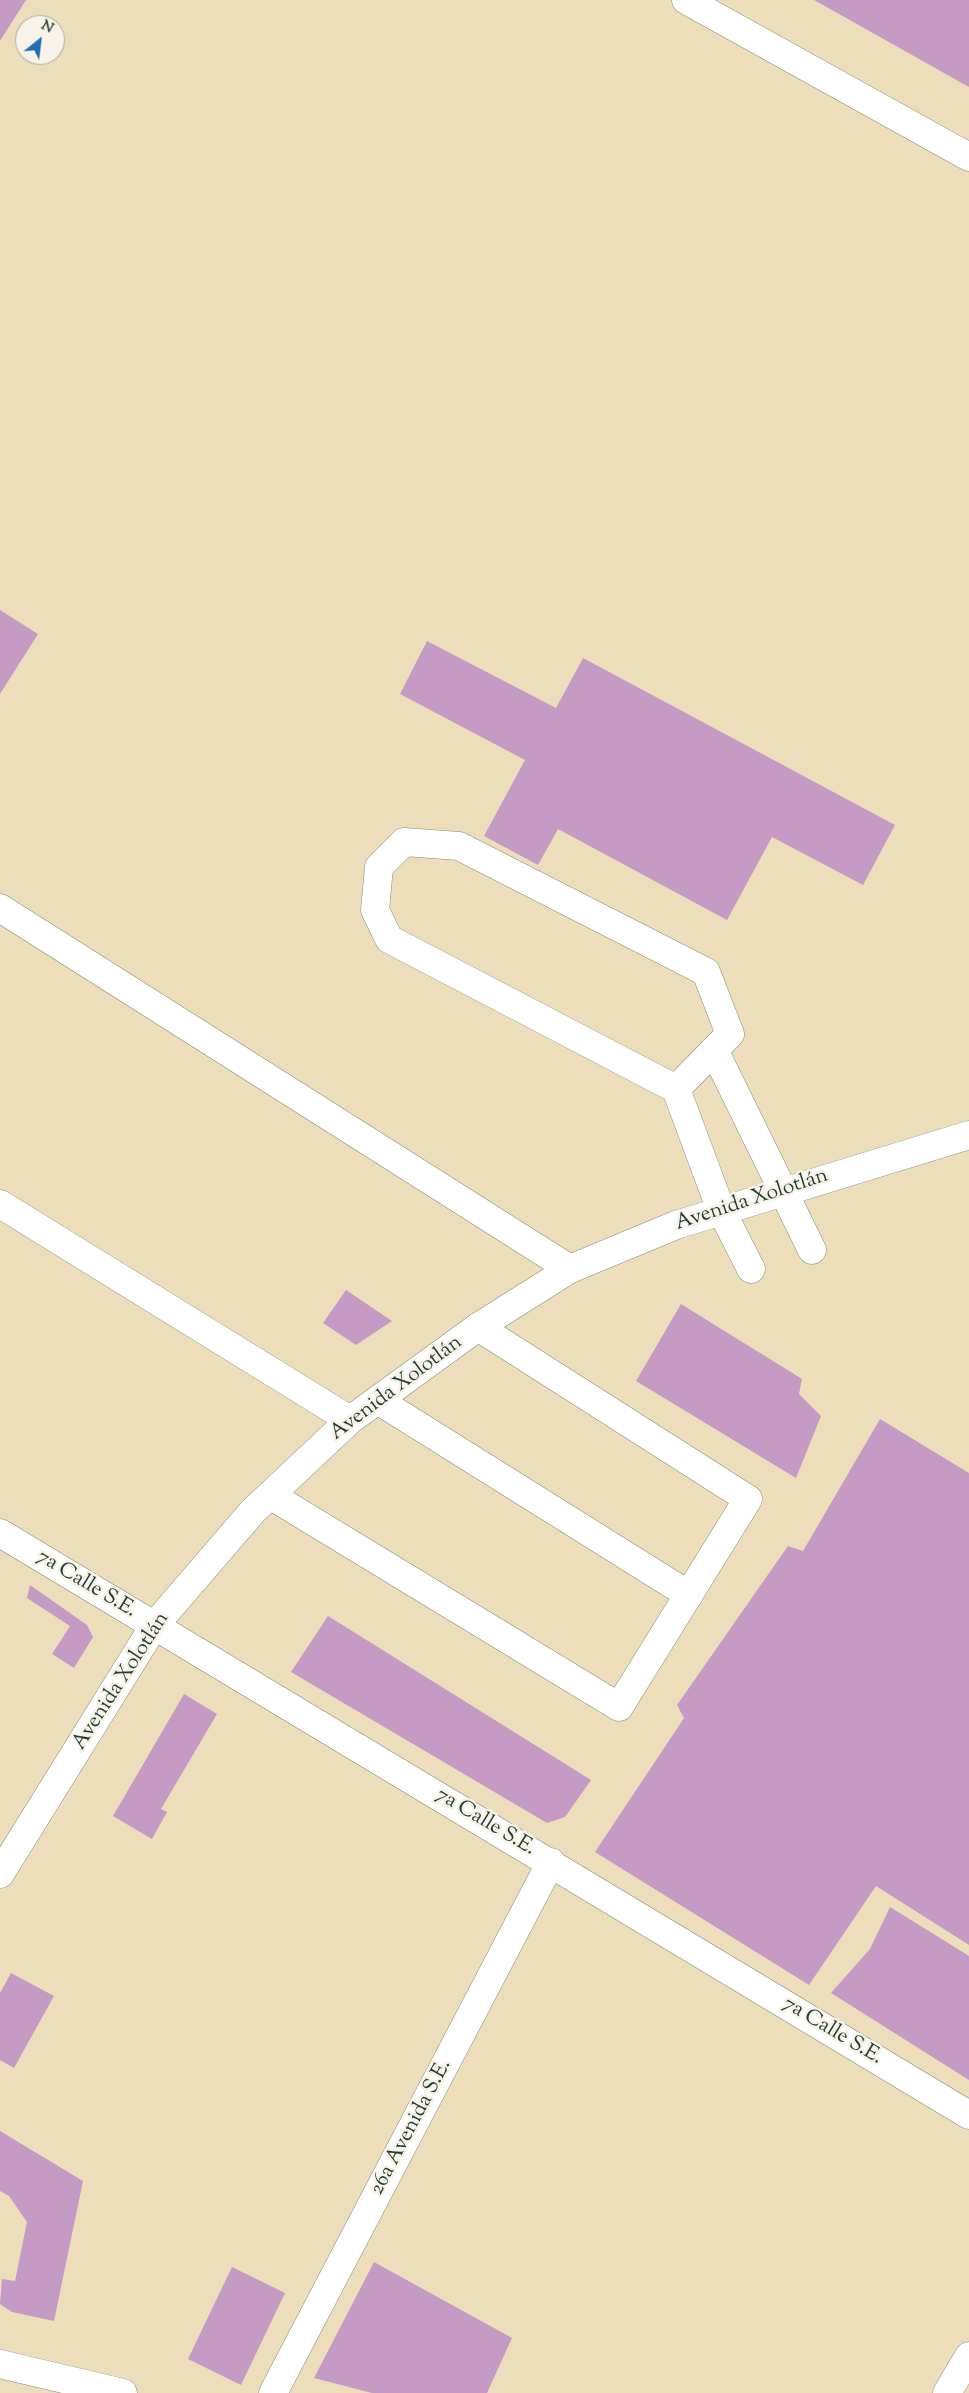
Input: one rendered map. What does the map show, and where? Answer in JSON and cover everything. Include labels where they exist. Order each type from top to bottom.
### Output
[{"type":"street","points":[[686,0],[969,157]]},
{"type":"street","points":[[676,1089],[730,1034],[706,972],[459,846],[404,842],[379,867],[375,910],[389,939],[676,1089],[721,1210],[751,1270]]},
{"type":"street","points":[[0,908],[570,1269]]},
{"type":"street","points":[[714,1050],[812,1250]]},
{"type":"street","name":"Avenida Xolotlán","points":[[0,1874],[154,1626],[253,1511],[350,1420],[478,1328],[570,1269],[676,1225],[969,1135]]},
{"type":"street","points":[[0,1204],[350,1420]]},
{"type":"street","points":[[270,1495],[619,1708],[748,1499],[478,1328]]},
{"type":"street","points":[[379,1401],[689,1595]]},
{"type":"street","name":"7a Calle S.E.","points":[[0,1533],[551,1862],[969,2115]]},
{"type":"street","name":"26a Avenida S.E.","points":[[273,2393],[551,1862]]},
{"type":"street","points":[[946,2393],[969,2356]]},
{"type":"street","points":[[0,2364],[123,2393]]},
{"type":"building","points":[[0,0],[26,0],[15,15],[0,41]]},
{"type":"building","points":[[814,0],[969,0],[969,87]]},
{"type":"building","points":[[0,610],[38,634],[0,694]]},
{"type":"building","points":[[427,641],[556,708],[583,658],[895,825],[863,885],[772,837],[727,920],[558,829],[538,865],[484,836],[525,760],[400,694]]},
{"type":"building","points":[[346,1290],[392,1321],[356,1345],[323,1323]]},
{"type":"building","points":[[681,1304],[802,1379],[799,1394],[821,1416],[796,1478],[636,1381]]},
{"type":"building","points":[[880,1419],[969,1473],[969,1945],[876,1886],[809,1985],[595,1852],[684,1718],[677,1705],[788,1546],[803,1551]]},
{"type":"building","points":[[30,1585],[87,1625],[93,1637],[74,1668],[52,1654],[70,1626],[27,1598]]},
{"type":"building","points":[[328,1616],[591,1780],[565,1817],[547,1823],[291,1672]]},
{"type":"building","points":[[184,1694],[217,1714],[161,1809],[167,1812],[152,1839],[113,1816]]},
{"type":"building","points":[[890,1907],[969,1956],[969,2080],[831,1993],[870,1949]]},
{"type":"building","points":[[11,1973],[54,1996],[14,2068],[0,2060],[0,1993]]},
{"type":"building","points":[[0,2131],[83,2181],[54,2321],[12,2312],[0,2304],[2,2279],[15,2281],[27,2222],[9,2196],[0,2191]]},
{"type":"building","points":[[374,2262],[512,2338],[487,2393],[372,2393],[314,2378]]},
{"type":"building","points":[[232,2267],[285,2293],[241,2385],[188,2359]]}]
